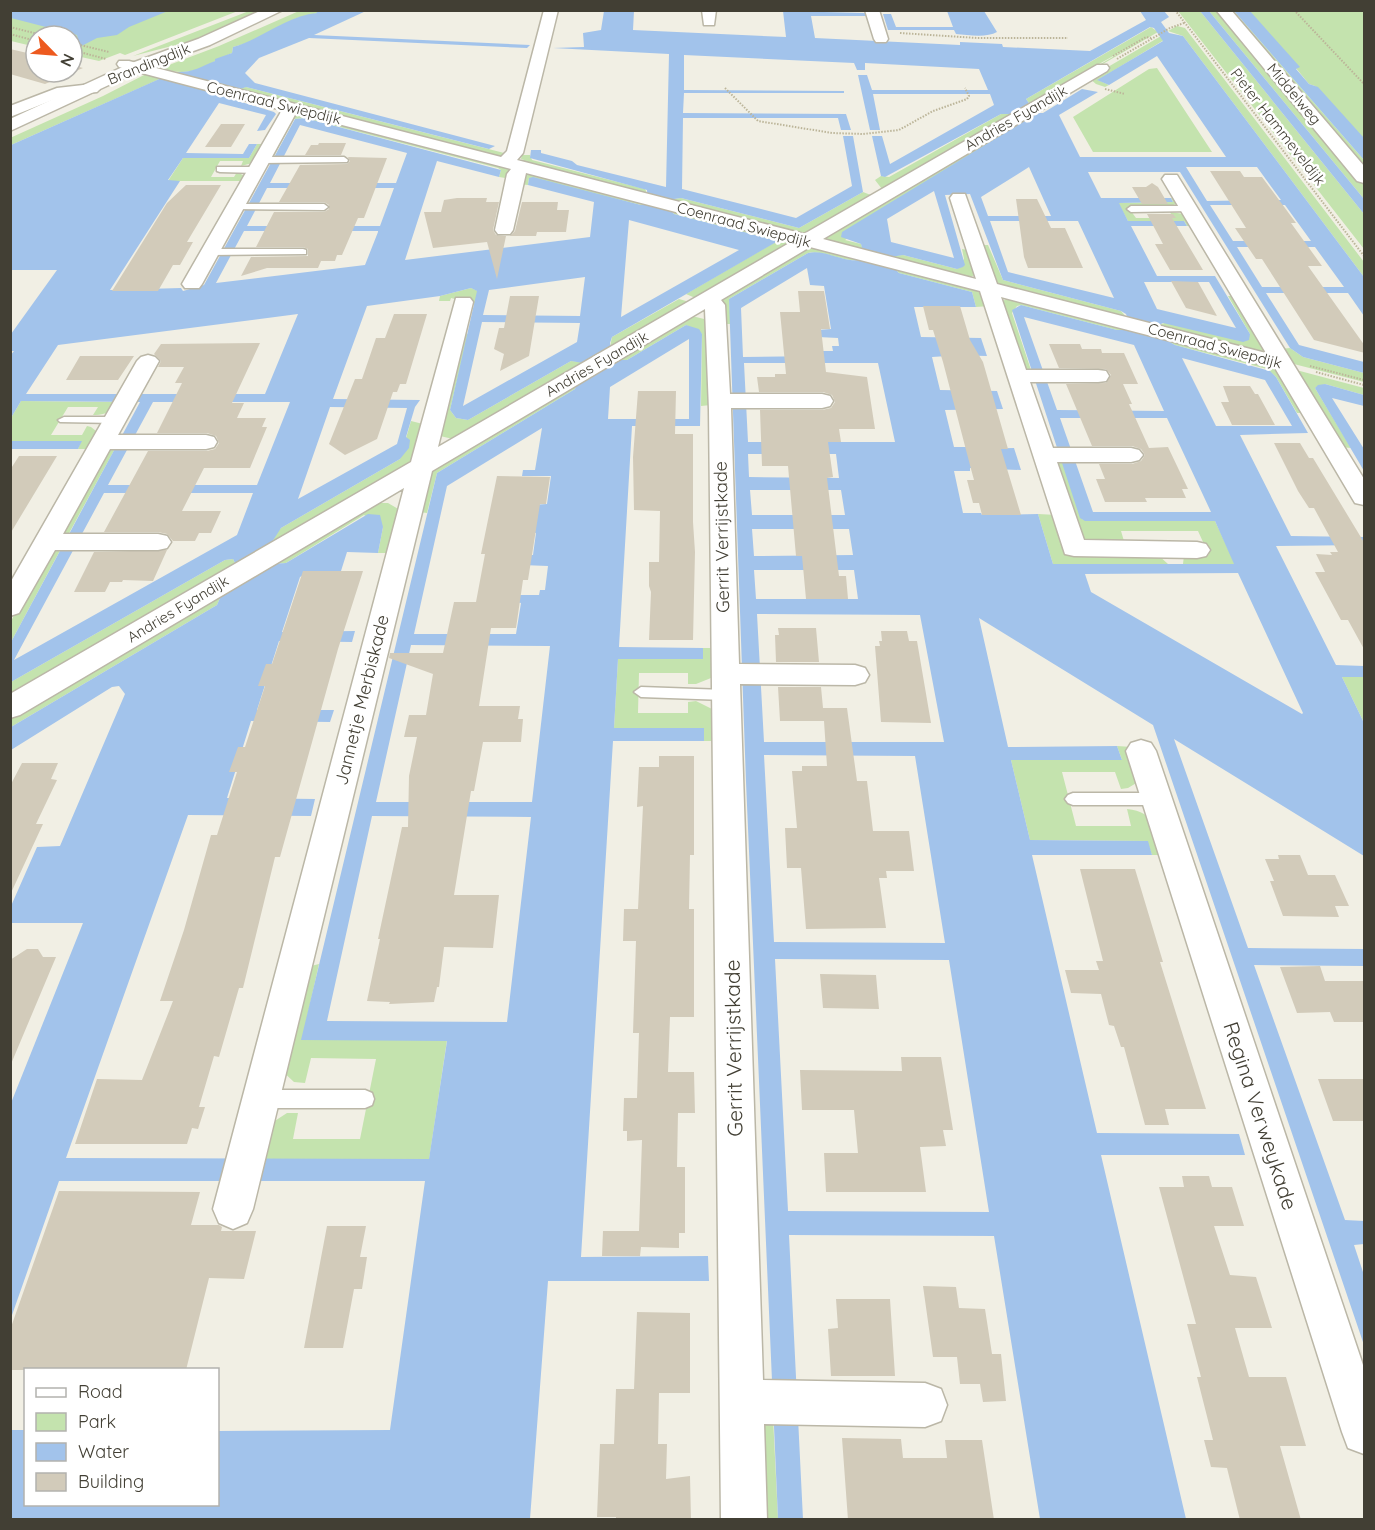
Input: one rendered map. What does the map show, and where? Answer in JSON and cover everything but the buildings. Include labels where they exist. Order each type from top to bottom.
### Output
[{"type":"street","name":"Brandingdijk","points":[[10,126],[83,91],[129,65],[206,40],[276,10]]},
{"type":"street","points":[[504,230],[516,174],[515,153],[551,10]]},
{"type":"street","points":[[873,10],[880,36]]},
{"type":"street","name":"Middelweg","points":[[1223,10],[1365,177]]},
{"type":"street","name":"Coenraad Swiepdijk","points":[[129,65],[1283,364]]},
{"type":"street","name":"Andries Fyandijk","points":[[10,708],[421,465],[1102,68]]},
{"type":"street","name":"Brandingdijk","points":[[10,112],[62,90],[83,91]]},
{"type":"street","points":[[192,284],[239,206],[289,111],[294,108]]},
{"type":"street","points":[[1171,179],[1365,498]]},
{"type":"street","points":[[959,198],[987,286],[1022,376],[1048,455],[1074,548],[1197,550]]},
{"type":"street","name":"Gerrit Verrijstkade","points":[[707,300],[715,305],[733,401],[729,681],[752,1402],[744,1520]]},
{"type":"street","name":"Jannetje Merbiskade","points":[[233,1209],[463,302]]},
{"type":"street","points":[[10,607],[51,542],[148,361]]},
{"type":"street","points":[[1022,376],[1098,376]]},
{"type":"street","points":[[733,401],[822,401]]},
{"type":"street","points":[[117,420],[136,442],[206,442]]},
{"type":"street","points":[[1048,455],[1131,455]]},
{"type":"street","points":[[51,542],[158,542]]},
{"type":"street","points":[[729,681],[767,674],[855,675]]},
{"type":"street","name":"Regina Verweykade","points":[[1141,751],[1365,1432]]},
{"type":"street","points":[[752,1402],[925,1405]]},
{"type":"lane","points":[[220,169],[285,160],[344,160]]},
{"type":"lane","points":[[239,206],[324,207]]},
{"type":"lane","points":[[1131,209],[1189,209]]},
{"type":"lane","points":[[213,252],[303,252]]},
{"type":"lane","points":[[64,420],[117,420]]},
{"type":"lane","points":[[641,692],[729,681]]},
{"type":"lane","points":[[1073,799],[1157,799]]},
{"type":"lane","points":[[261,1099],[365,1099]]},
{"type":"path","name":"Pieter Hammeveldijk","points":[[1175,10],[1365,256]]},
{"type":"path","points":[[1294,10],[1365,84]]},
{"type":"path","points":[[1102,68],[1170,28],[1185,23]]},
{"type":"path","points":[[10,36],[24,32]]},
{"type":"path","points":[[15,35],[24,38]]},
{"type":"path","points":[[880,36],[1068,38]]},
{"type":"path","points":[[84,46],[88,47]]},
{"type":"path","points":[[84,53],[129,65]]},
{"type":"path","points":[[725,88],[759,120],[792,128],[832,133],[889,132],[908,126],[933,111],[962,101],[969,96],[965,88]]},
{"type":"path","name":"Coenraad Swiepdijk","points":[[1283,364],[1365,385]]},
{"type":"green space","points":[[10,11],[238,11],[125,55],[120,53],[99,61],[84,58],[84,24],[24,24],[24,44],[11,41]]},
{"type":"green space","points":[[249,11],[269,11],[203,38],[133,56]]},
{"type":"green space","points":[[299,11],[318,13],[297,18],[251,42],[233,47],[232,53],[198,69],[182,72],[161,68],[219,46]]},
{"type":"green space","points":[[1178,11],[1200,11],[1364,214],[1364,249]]},
{"type":"green space","points":[[1209,11],[1218,11],[1364,185],[1364,199]]},
{"type":"green space","points":[[1227,11],[1234,11],[1364,160],[1364,171]]},
{"type":"green space","points":[[1249,11],[1364,11],[1364,143],[1315,86],[1309,84]]},
{"type":"green space","points":[[1177,26],[1185,28],[1364,262],[1364,277],[1183,36],[1168,31]]},
{"type":"green space","points":[[1151,27],[1158,32],[1039,101],[1037,101],[1147,37],[1035,100],[1029,103],[1026,99]]},
{"type":"green space","points":[[1161,36],[1164,40],[1098,80],[1109,85],[1105,87],[1096,84],[1089,78]]},
{"type":"green space","points":[[1157,68],[1212,152],[1093,152],[1073,117],[1149,69]]},
{"type":"green space","points":[[146,74],[162,78],[11,145],[10,138]]},
{"type":"green space","points":[[246,87],[508,154],[497,158],[244,93],[248,91],[240,88]]},
{"type":"green space","points":[[296,113],[512,168],[511,179],[499,177],[501,170],[498,168],[305,118],[294,119],[273,158],[267,157]]},
{"type":"green space","points":[[1009,113],[1012,117],[882,189],[875,180],[881,176],[889,177],[1001,114]]},
{"type":"green space","points":[[1015,122],[1014,129],[845,240],[861,244],[864,253],[828,243],[822,238]]},
{"type":"green space","points":[[257,144],[265,144],[256,162],[241,166],[243,161],[220,161],[211,177],[234,177],[237,172],[248,178],[242,181],[168,181],[183,158],[249,158]]},
{"type":"green space","points":[[522,155],[530,155],[532,160],[645,189],[648,195],[519,164],[524,160],[521,159]]},
{"type":"green space","points":[[531,174],[648,205],[529,178],[528,185],[518,184],[525,175]]},
{"type":"green space","points":[[863,192],[876,197],[807,235],[671,203],[674,199],[681,198],[799,228]]},
{"type":"green space","points":[[1171,198],[1179,198],[1180,202],[1171,206],[1128,207],[1136,218],[1173,218],[1170,212],[1184,214],[1195,226],[1187,226],[1184,221],[1128,221],[1118,203],[1173,202]]},
{"type":"green space","points":[[670,209],[784,238],[789,244],[704,297],[693,297],[686,294],[777,241],[674,214]]},
{"type":"green space","points":[[813,245],[865,259],[851,260],[808,253],[729,299],[731,324],[725,324],[720,296],[802,247]]},
{"type":"green space","points":[[983,245],[988,245],[1003,280],[1121,311],[1127,318],[998,287]]},
{"type":"green space","points":[[962,249],[968,250],[975,275],[970,277],[892,260],[891,256],[903,255],[957,269],[964,259]]},
{"type":"green space","points":[[894,268],[981,289],[989,306],[976,307],[972,292],[899,273]]},
{"type":"green space","points":[[471,288],[478,291],[475,304],[451,298],[450,301],[439,301],[440,296]]},
{"type":"green space","points":[[1228,296],[1233,296],[1266,349],[1260,352],[1161,329],[1159,325],[1167,322],[1241,341],[1250,334]]},
{"type":"green space","points":[[1009,298],[1129,330],[1117,330],[1021,305],[1017,306],[1012,313],[1032,373],[1026,372],[1000,302]]},
{"type":"green space","points":[[679,299],[686,301],[685,308],[610,347],[612,337]]},
{"type":"green space","points":[[692,316],[708,320],[711,405],[701,406],[702,334],[686,325],[627,360],[617,361]]},
{"type":"green space","points":[[468,334],[450,410],[456,418],[468,420],[571,361],[583,362],[453,439],[440,436],[461,335]]},
{"type":"green space","points":[[1164,336],[1260,361],[1278,369],[1303,413],[1297,413],[1276,377],[1267,369],[1175,345],[1166,340]]},
{"type":"green space","points":[[1290,348],[1303,357],[1364,373],[1364,382],[1290,363],[1280,349]]},
{"type":"green space","points":[[1300,371],[1364,388],[1364,395],[1325,384],[1315,388],[1351,448],[1340,447],[1296,372]]},
{"type":"green space","points":[[577,380],[575,389],[437,473],[427,513],[420,512],[426,469]]},
{"type":"green space","points":[[21,401],[120,402],[115,408],[101,415],[93,415],[98,407],[68,407],[51,435],[82,435],[87,426],[101,435],[93,449],[78,449],[81,441],[11,441],[11,418]]},
{"type":"green space","points":[[411,421],[427,425],[416,465],[272,544],[275,534],[281,528],[400,459]]},
{"type":"green space","points":[[117,445],[67,537],[58,536],[107,446]]},
{"type":"green space","points":[[1061,458],[1083,520],[1215,521],[1235,564],[1183,564],[1184,555],[1209,555],[1198,531],[1121,531],[1124,541],[1090,541],[1082,538],[1055,459]]},
{"type":"green space","points":[[375,503],[388,503],[400,510],[392,553],[378,553],[383,527],[364,515],[286,563],[270,564]]},
{"type":"green space","points":[[1038,514],[1057,515],[1069,554],[1158,555],[1168,564],[1053,564]]},
{"type":"green space","points":[[63,545],[11,642],[11,621],[51,547]]},
{"type":"green space","points":[[233,559],[235,563],[233,567],[11,702],[11,682],[225,560]]},
{"type":"green space","points":[[224,589],[217,605],[11,727],[10,715]]},
{"type":"green space","points":[[703,648],[716,648],[716,676],[696,684],[688,684],[688,673],[639,673],[638,713],[688,713],[688,702],[696,701],[716,711],[717,741],[704,741],[704,728],[614,728],[618,659],[703,659]]},
{"type":"green space","points":[[1342,677],[1364,677],[1364,723]]},
{"type":"green space","points":[[1117,746],[1132,747],[1138,782],[1128,788],[1121,789],[1115,772],[1062,772],[1076,826],[1131,826],[1127,809],[1137,811],[1144,814],[1154,824],[1165,855],[1152,855],[1147,841],[1030,840],[1011,760],[1122,760]]},
{"type":"green space","points":[[319,964],[302,1040],[447,1040],[429,1160],[256,1159],[264,1128],[287,1113],[298,1113],[293,1139],[360,1139],[376,1059],[311,1058],[305,1083],[294,1082],[279,1068],[303,968]]},
{"type":"green space","points":[[773,1417],[778,1519],[757,1519],[761,1419]]},
{"type":"water","points":[[11,10],[168,11],[129,27],[117,35],[97,38],[84,45],[84,24],[34,24],[11,18]]},
{"type":"water","points":[[316,11],[366,11],[314,35],[530,45],[527,48],[309,38],[259,58],[245,73],[255,83],[495,146],[489,149],[246,87],[222,96],[274,112],[276,114],[265,130],[257,131],[266,115],[219,103],[186,153],[243,154],[249,144],[257,144],[249,158],[183,158],[168,180],[180,181],[110,290],[181,288],[183,291],[204,285],[295,119],[305,118],[501,170],[499,177],[437,161],[405,260],[590,237],[594,202],[528,185],[529,178],[533,177],[648,205],[647,190],[530,158],[531,150],[541,150],[541,153],[572,161],[577,165],[666,187],[669,54],[553,48],[584,47],[583,33],[601,30],[604,11],[634,11],[633,30],[786,37],[783,11],[865,13],[866,16],[811,16],[815,38],[960,45],[960,42],[1002,44],[1003,47],[1090,51],[1146,20],[1140,11],[1164,11],[1169,17],[1161,22],[1169,33],[1183,36],[1364,277],[1364,316],[1348,293],[1266,293],[1299,345],[1364,362],[1364,373],[1303,357],[1290,348],[1180,172],[1088,172],[1101,198],[1171,198],[1173,202],[1119,203],[1128,221],[1184,221],[1187,226],[1131,226],[1157,276],[1215,276],[1250,334],[1249,340],[1243,342],[1163,323],[1159,325],[1166,340],[1175,345],[1270,371],[1276,377],[1308,433],[1240,435],[1291,536],[1364,537],[1364,545],[1276,546],[1336,665],[1364,666],[1364,677],[1342,677],[1364,723],[1364,856],[1174,739],[1248,948],[1364,949],[1364,966],[1254,965],[1345,1220],[1364,1221],[1364,1244],[1354,1245],[1364,1275],[1364,1345],[1153,725],[979,618],[1008,747],[1117,746],[1122,760],[1011,760],[1030,840],[1148,841],[1152,855],[1032,855],[1097,1133],[1239,1134],[1245,1155],[1101,1155],[1186,1519],[1040,1519],[994,1236],[789,1235],[803,1519],[778,1519],[746,782],[729,299],[808,253],[822,253],[851,260],[865,259],[861,244],[841,237],[842,232],[1016,126],[1010,114],[1001,114],[885,177],[881,176],[872,136],[882,136],[890,164],[994,105],[990,94],[873,94],[880,130],[870,130],[858,75],[867,75],[872,90],[988,90],[979,69],[865,63],[865,70],[857,70],[854,63],[684,55],[684,90],[844,91],[844,93],[684,93],[683,113],[846,114],[851,130],[841,130],[838,118],[683,118],[682,189],[796,218],[852,186],[843,136],[853,136],[863,192],[799,228],[681,198],[674,199],[670,209],[674,214],[778,241],[612,337],[610,343],[612,360],[627,360],[686,325],[699,329],[702,334],[700,426],[632,426],[619,647],[703,648],[703,659],[618,659],[614,728],[704,728],[704,741],[613,741],[581,1257],[708,1256],[709,1281],[548,1281],[530,1519],[11,1519],[11,1430],[24,1430],[24,1506],[219,1506],[219,1431],[390,1430],[425,1181],[59,1181],[11,1318],[11,1103],[83,923],[11,923],[11,906],[37,847],[60,846],[125,694],[119,686],[112,687],[11,750],[11,727],[217,605],[235,563],[233,559],[225,560],[11,682],[11,642],[140,402],[21,401],[11,418],[10,356],[14,351],[11,351],[11,334],[57,270],[11,270],[11,145],[175,72],[191,71],[215,61],[215,59],[232,53],[233,47],[306,15],[317,13]],"holes":[[[1150,27],[1154,28],[1163,41],[1097,80],[1109,85],[1157,56],[1226,157],[1080,157],[1059,115],[1098,92],[1082,89],[1043,113],[1036,113],[1026,99]],[[300,125],[407,153],[396,183],[270,183]],[[1029,167],[1051,216],[988,216],[981,197]],[[1186,167],[1257,167],[1281,200],[1207,201]],[[267,188],[394,188],[380,226],[247,226]],[[934,191],[954,258],[891,242],[887,219]],[[970,194],[1003,280],[1126,314],[1131,327],[1129,330],[1117,330],[1021,305],[1012,310],[1080,518],[1085,521],[1215,521],[1234,564],[1053,564],[1038,514],[963,513],[954,471],[970,471],[970,468],[1021,470],[1014,448],[954,447],[945,410],[1003,409],[997,391],[940,390],[932,357],[987,356],[981,338],[921,337],[914,307],[976,307],[972,292],[899,273],[894,268],[891,257],[903,255],[957,269],[965,265],[945,195]],[[1210,205],[1285,205],[1311,241],[1233,241]],[[629,220],[739,250],[621,317]],[[990,221],[1078,221],[1114,298],[1008,272]],[[244,231],[378,231],[365,265],[216,283]],[[1237,247],[1315,247],[1344,287],[1262,287]],[[807,268],[810,285],[824,286],[831,329],[817,330],[818,337],[838,338],[839,346],[832,346],[833,351],[820,351],[820,356],[743,357],[741,308]],[[585,277],[580,316],[483,315],[489,290]],[[1144,282],[1209,282],[1236,328],[1157,309]],[[471,288],[477,291],[450,410],[456,418],[468,420],[571,361],[583,363],[575,389],[437,473],[301,1040],[447,1041],[429,1159],[66,1158],[188,815],[311,816],[315,799],[227,798],[251,721],[330,722],[334,710],[257,710],[279,641],[352,642],[355,631],[282,632],[300,577],[310,571],[341,571],[347,552],[378,553],[383,527],[380,515],[368,514],[286,563],[270,564],[272,542],[281,528],[400,459],[409,448],[410,440],[406,437],[415,407],[420,400],[333,399],[367,306],[440,296]],[[298,314],[265,394],[26,394],[58,345]],[[1024,317],[1134,345],[1164,411],[1057,410]],[[482,322],[580,323],[577,342],[463,406]],[[689,339],[689,419],[608,419],[610,387]],[[1182,358],[1265,380],[1292,426],[1216,426]],[[744,363],[878,363],[895,442],[748,442]],[[153,402],[290,402],[257,485],[108,485]],[[330,407],[407,408],[397,444],[298,499]],[[1060,418],[1167,418],[1211,512],[1093,512]],[[542,428],[535,470],[523,470],[522,476],[551,476],[547,504],[531,505],[527,532],[536,533],[533,555],[523,555],[522,565],[548,566],[545,590],[540,590],[539,595],[517,595],[516,602],[521,603],[516,634],[414,634],[447,486]],[[748,454],[836,454],[839,478],[749,477]],[[750,490],[841,490],[845,515],[752,515]],[[104,493],[253,493],[237,535],[14,660]],[[752,529],[849,529],[853,555],[754,556]],[[754,570],[854,570],[858,599],[756,599]],[[1238,573],[1302,714],[1091,592],[1085,574]],[[757,614],[920,615],[944,742],[764,742]],[[411,645],[550,646],[532,802],[376,802]],[[764,755],[915,756],[945,943],[774,942]],[[372,816],[531,817],[507,1022],[327,1021]],[[775,959],[949,960],[989,1212],[788,1211]]]},
{"type":"water","points":[[947,11],[984,11],[997,32],[977,36],[956,34],[954,30],[888,30],[883,14],[891,14],[896,27],[953,27]]},
{"type":"water","points":[[1200,11],[1209,11],[1364,199],[1364,214]]},
{"type":"water","points":[[1234,11],[1250,11],[1300,67],[1296,69],[1309,84],[1318,87],[1364,138],[1364,160]]},
{"type":"water","points":[[1325,384],[1364,395],[1364,406],[1332,398],[1364,449],[1364,471],[1315,388]]},
{"type":"water","points":[[11,441],[82,441],[78,449],[11,449]]}]
